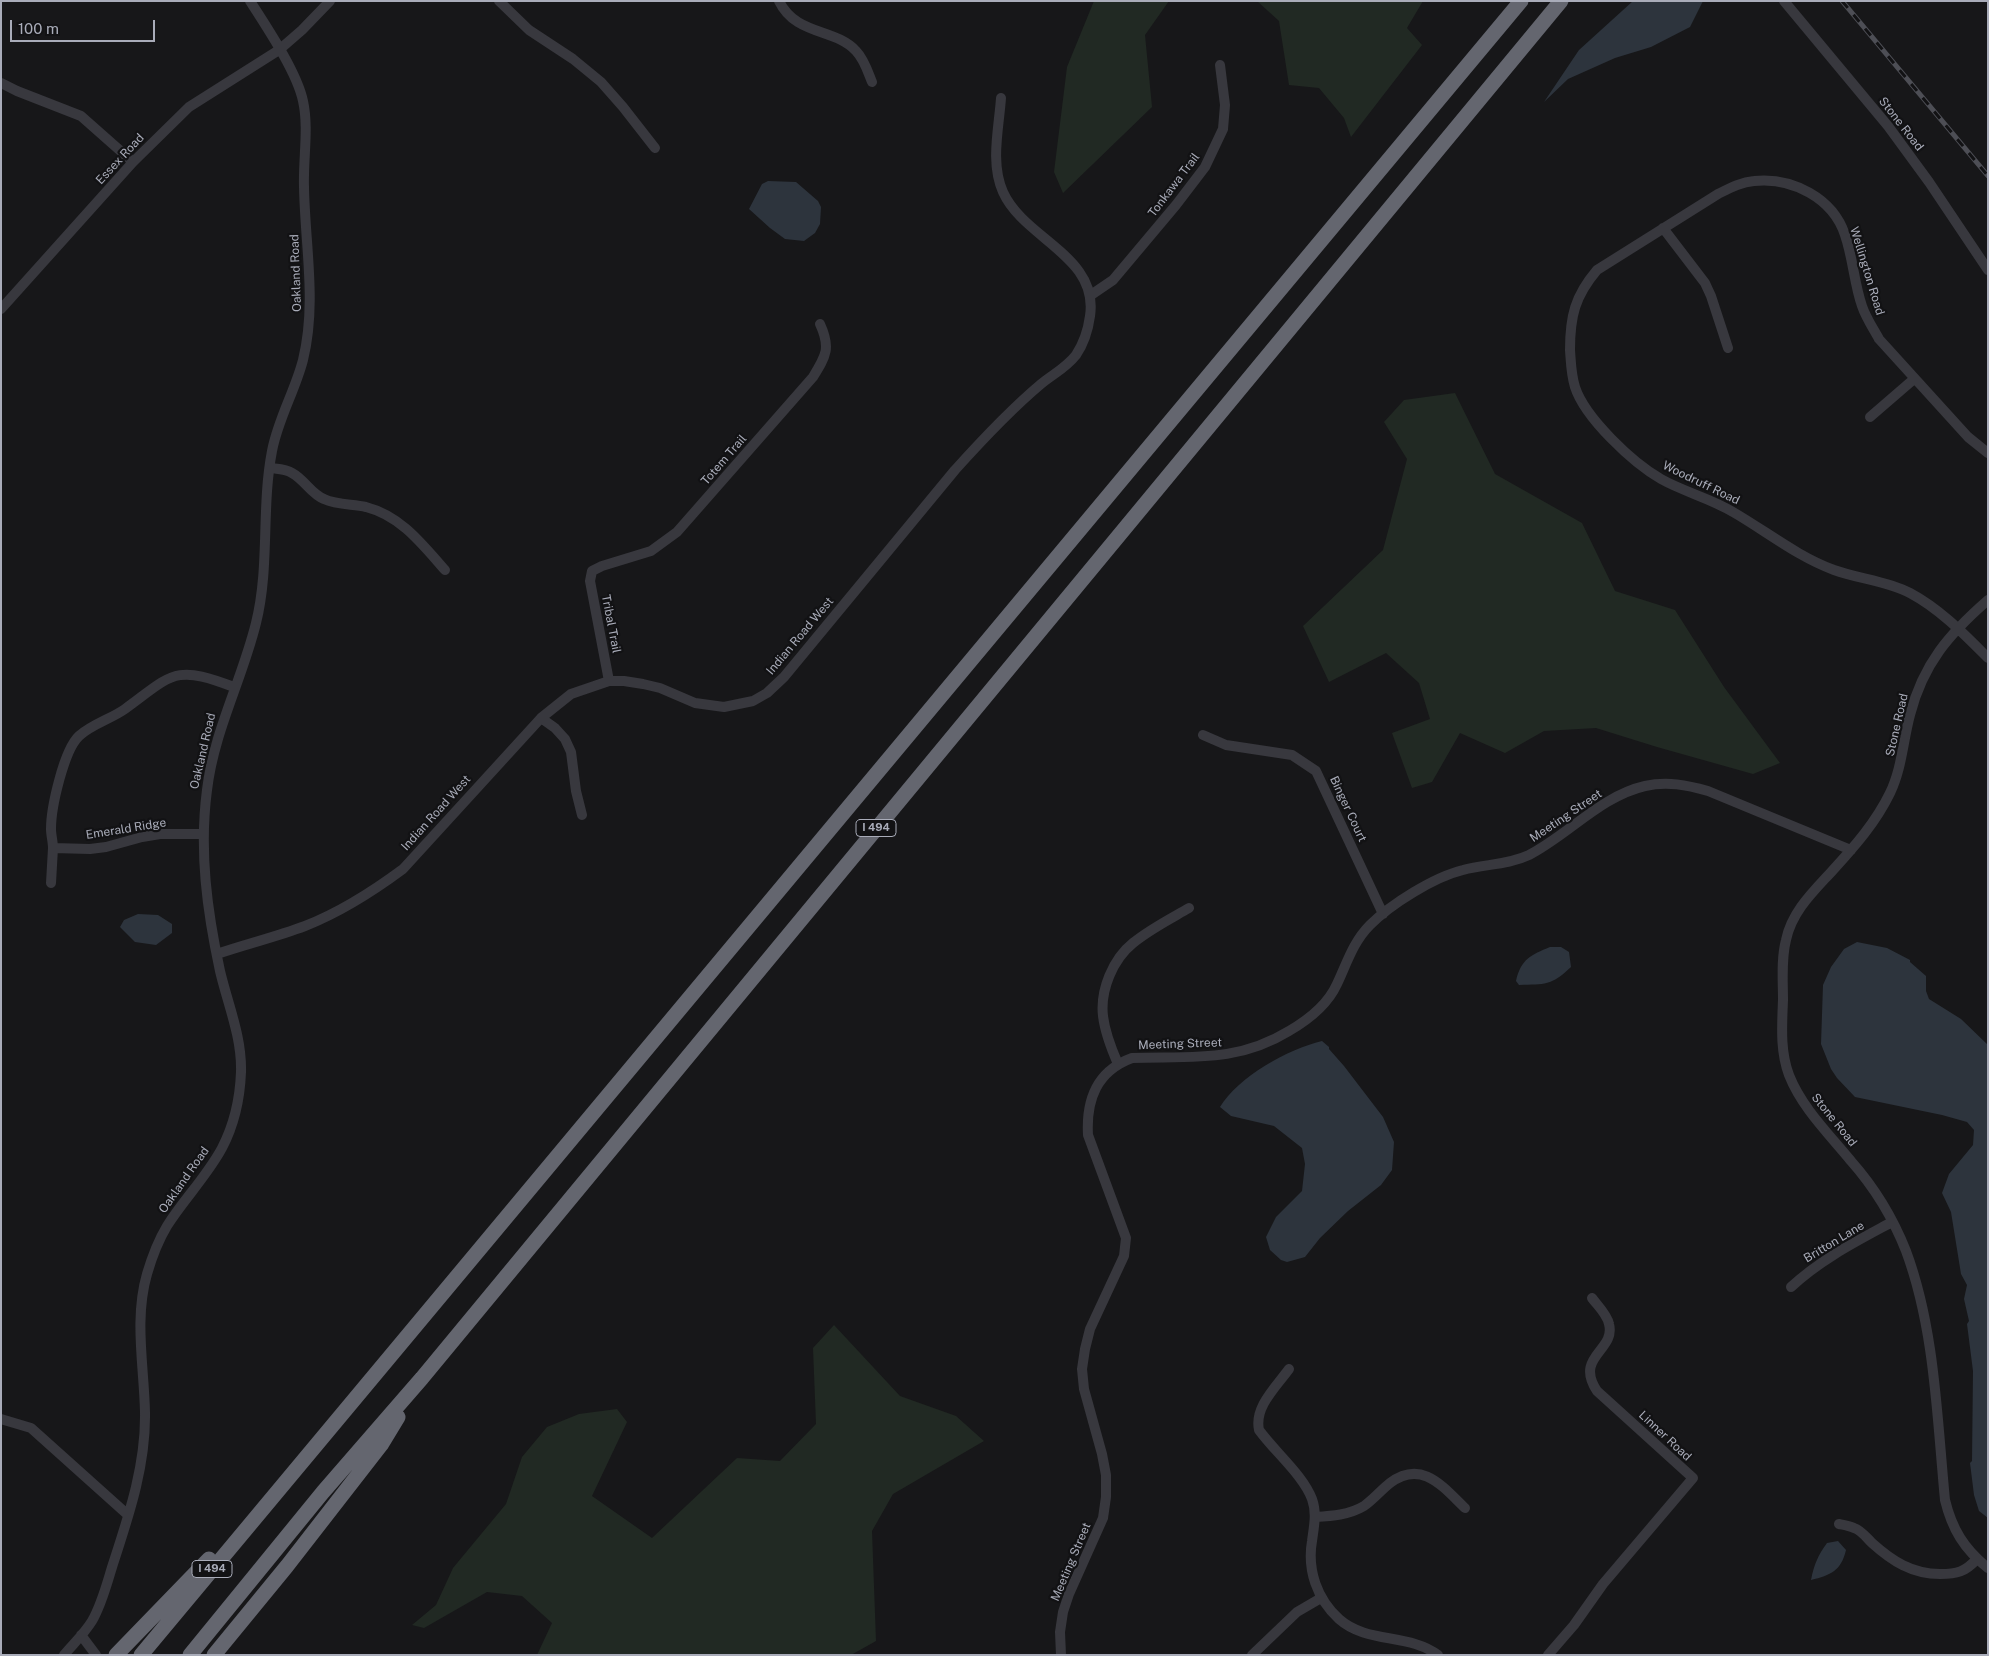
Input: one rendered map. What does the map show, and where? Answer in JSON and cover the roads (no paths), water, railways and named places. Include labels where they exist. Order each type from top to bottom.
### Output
[{"type":"highway","name":"I 494","points":[[141,1655],[1521,1]]},
{"type":"highway","name":"I 494","points":[[190,1655],[323,1492],[422,1378],[1561,1]]},
{"type":"highway","points":[[214,1655],[287,1566],[381,1445],[422,1378]]},
{"type":"highway","points":[[116,1655],[284,1483]]},
{"type":"street","name":"Oakland Road","points":[[64,1655],[91,1622],[99,1605],[139,1475],[145,1442],[140,1321],[142,1296],[154,1251],[166,1228],[222,1148],[231,1127],[241,1074],[239,1040],[217,954],[207,904],[203,834],[207,784],[212,758],[226,709],[248,651],[262,594],[265,500],[270,468],[275,441],[304,358],[310,318],[304,187],[303,99],[291,70],[250,1]]},
{"type":"street","points":[[279,50],[302,30],[330,1]]},
{"type":"street","points":[[499,1],[529,30],[573,58],[601,82],[624,107],[655,148]]},
{"type":"street","points":[[779,1],[792,17],[804,27],[850,45],[863,60],[872,82]]},
{"type":"street","name":"Stone Road","points":[[1784,1],[1888,126],[1929,182],[1988,270]]},
{"type":"street","name":"Essex Road","points":[[1,309],[133,162],[189,107],[279,50]]},
{"type":"street","name":"Tonkawa Trail","points":[[1091,295],[1113,280],[1176,205],[1205,167],[1223,129],[1225,105],[1220,66]]},
{"type":"street","points":[[1,83],[16,91],[81,116],[133,162]]},
{"type":"street","points":[[1001,98],[996,161],[1002,190],[1018,215],[1073,263],[1091,295]]},
{"type":"street","name":"Wellington Road","points":[[1663,228],[1735,185],[1753,181],[1772,181],[1791,184],[1808,192],[1823,203],[1836,217],[1845,234],[1862,304],[1869,322],[1879,339],[1968,437],[1988,453]]},
{"type":"street","points":[[1663,228],[1705,283],[1728,348]]},
{"type":"street","name":"Woodruff Road","points":[[1663,228],[1597,270],[1586,283],[1578,297],[1570,328],[1571,372],[1575,388],[1582,403],[1622,449],[1640,466],[1662,480],[1710,499],[1809,558],[1833,570],[1908,592],[1928,603],[1988,658]]},
{"type":"street","name":"Indian Road West","points":[[217,954],[304,926],[359,900],[384,884],[404,869],[541,718],[571,694],[609,681],[643,684],[695,703],[724,707],[753,701],[767,692],[784,677],[982,439],[1042,383],[1062,370],[1074,357],[1083,344],[1088,328],[1091,295]]},
{"type":"street","name":"Totem Trail","points":[[592,571],[651,550],[677,532],[813,378],[826,352],[826,338],[820,324]]},
{"type":"street","points":[[1870,417],[1914,379]]},
{"type":"street","points":[[270,468],[291,472],[313,493],[323,499],[334,503],[366,507],[390,517],[402,524],[419,540],[445,570]]},
{"type":"street","name":"Tribal Trail","points":[[592,571],[590,581],[609,681]]},
{"type":"street","name":"Stone Road","points":[[1988,600],[1957,628],[1938,651],[1925,672],[1916,694],[1910,717],[1900,768],[1891,791],[1879,813],[1850,850],[1800,907],[1786,940],[1784,958],[1783,1050],[1789,1074],[1798,1095],[1811,1114],[1874,1191],[1905,1249],[1924,1314],[1946,1506],[1950,1520],[1959,1538],[1977,1559],[1988,1568]]},
{"type":"street","points":[[51,883],[53,848],[51,829],[54,807],[66,756],[78,737],[122,710],[168,678],[183,674],[197,674],[234,687]]},
{"type":"street","points":[[541,718],[560,734],[571,752],[576,791],[582,815]]},
{"type":"street","name":"Binger Court","points":[[1203,735],[1226,745],[1292,756],[1316,771],[1383,914]]},
{"type":"street","name":"Meeting Street","points":[[1061,1655],[1060,1632],[1063,1612],[1069,1594],[1100,1525],[1106,1497],[1106,1475],[1084,1389],[1082,1369],[1090,1329],[1124,1256],[1126,1238],[1088,1135],[1087,1117],[1091,1100],[1098,1084],[1109,1070],[1132,1058],[1225,1056],[1247,1051],[1289,1032],[1314,1013],[1327,1000],[1336,986],[1359,938],[1370,925],[1423,886],[1442,876],[1463,870],[1509,862],[1528,855],[1606,803],[1624,793],[1645,786],[1666,783],[1688,785],[1708,791],[1850,850]]},
{"type":"street","name":"Emerald Ridge","points":[[53,848],[106,847],[160,834],[203,834]]},
{"type":"street","points":[[1118,1064],[1107,1036],[1103,1014],[1107,983],[1112,968],[1131,944],[1189,908]]},
{"type":"street","name":"Britton Lane","points":[[1791,1287],[1826,1258],[1892,1222]]},
{"type":"street","name":"Linner Road","points":[[1548,1655],[1574,1625],[1603,1584],[1693,1478],[1597,1391],[1592,1383],[1591,1363],[1610,1334],[1609,1324],[1605,1315],[1592,1298]]},
{"type":"street","points":[[1288,1368],[1264,1403],[1257,1422],[1259,1430],[1307,1489],[1313,1501],[1315,1517],[1310,1560],[1313,1580],[1321,1598],[1327,1608],[1340,1621],[1351,1628],[1418,1644],[1438,1655]]},
{"type":"street","points":[[1,1420],[31,1428],[128,1515]]},
{"type":"street","points":[[1315,1517],[1348,1513],[1363,1507],[1388,1484],[1399,1477],[1410,1474],[1421,1474],[1432,1479],[1465,1508]]},
{"type":"street","points":[[1839,1524],[1856,1528],[1882,1552],[1897,1563],[1914,1571],[1931,1574],[1950,1574],[1968,1570],[1977,1559]]},
{"type":"street","points":[[1252,1655],[1297,1612],[1321,1598]]},
{"type":"street","points":[[81,1635],[96,1655]]},
{"type":"railway","points":[[1842,1],[1988,176]]}]
